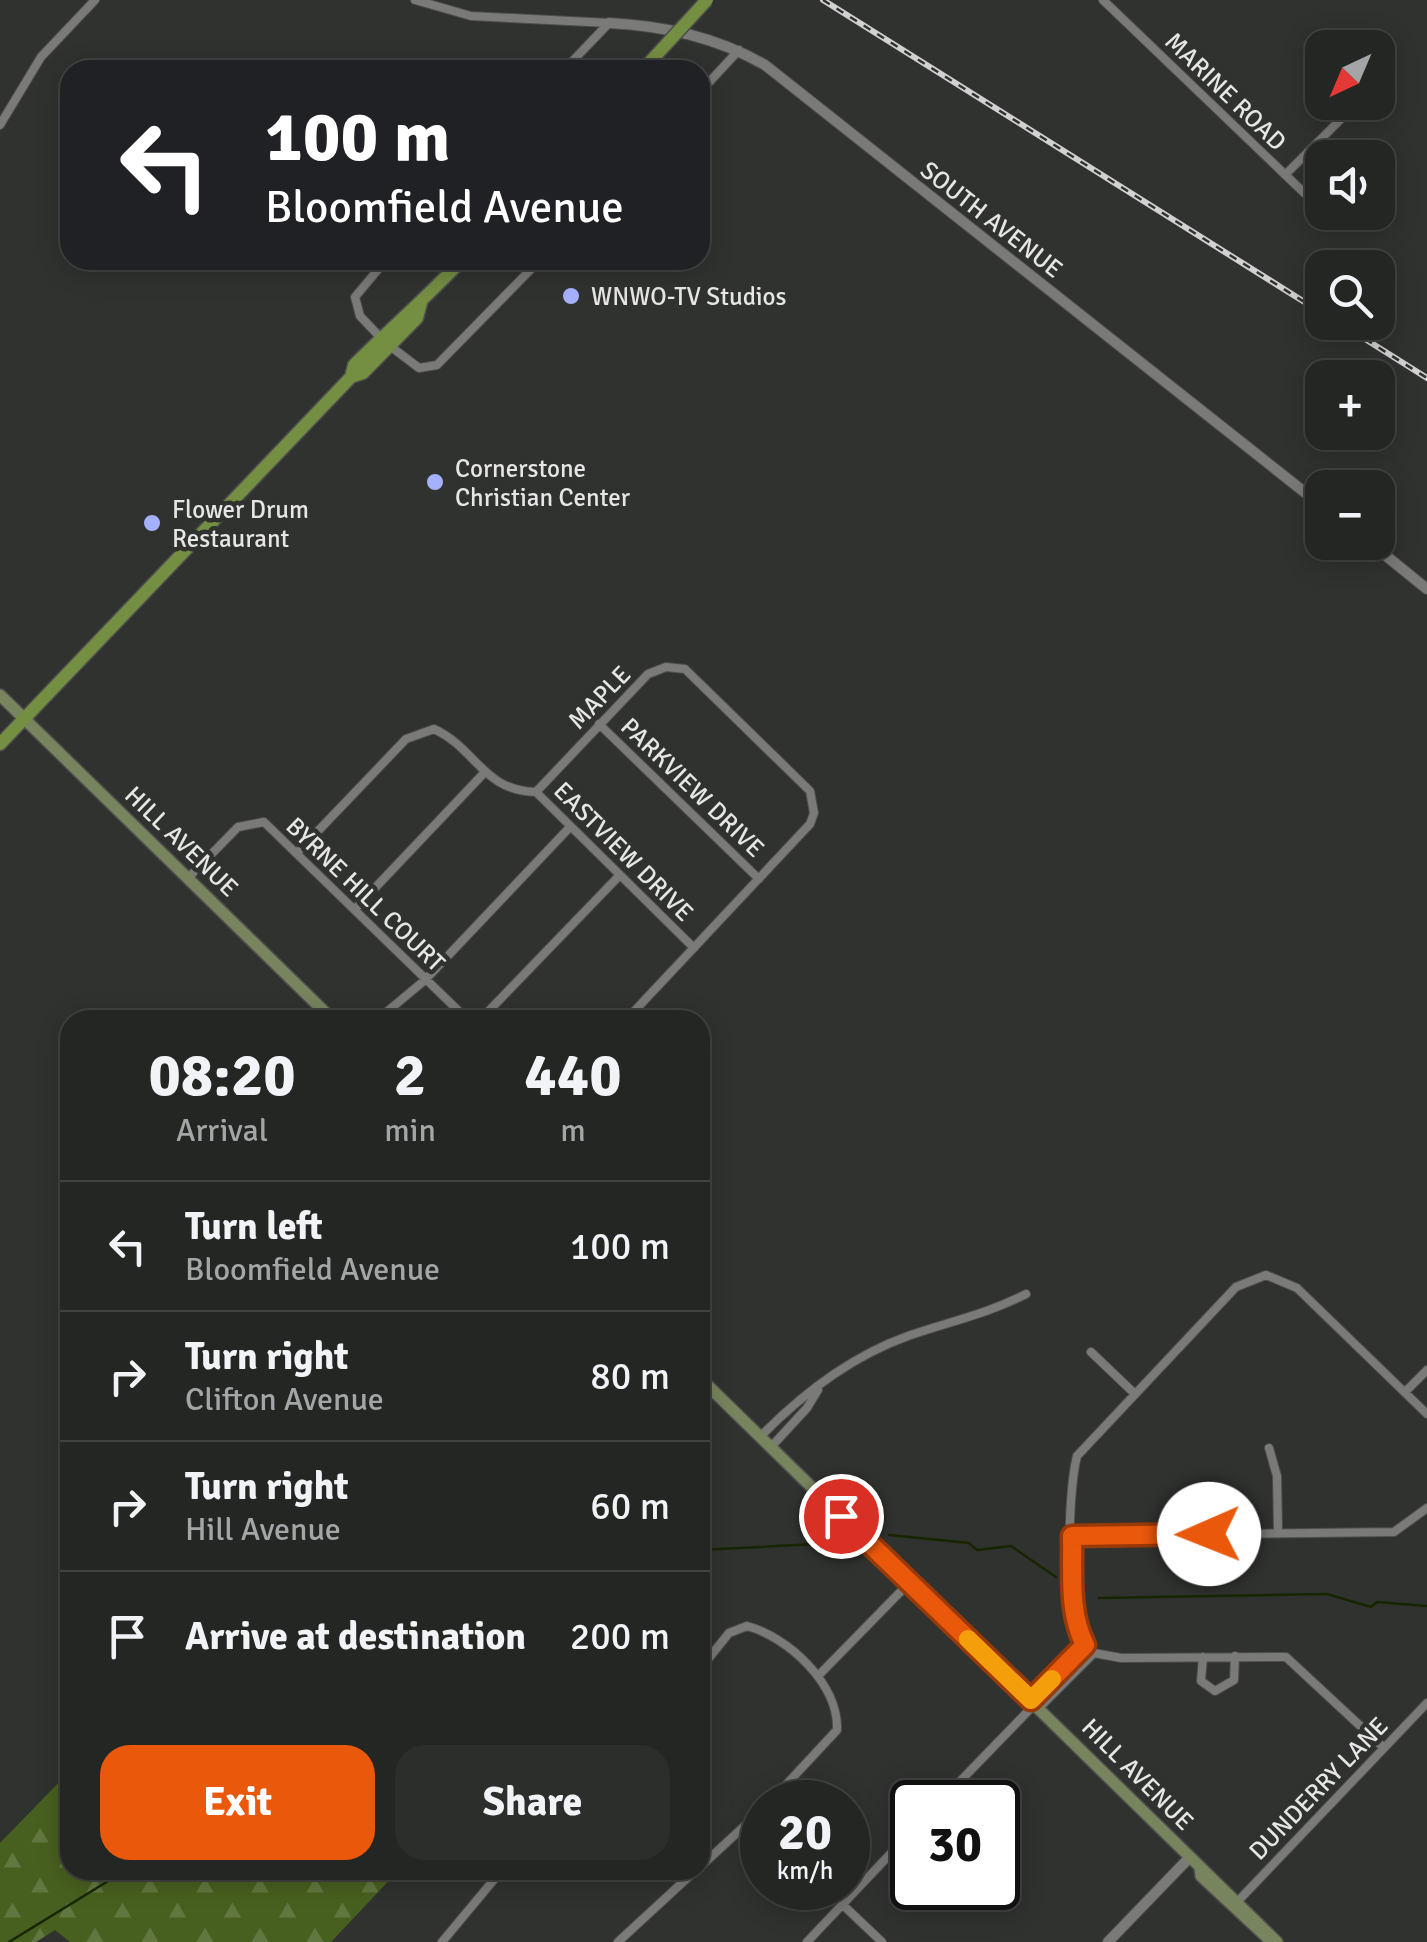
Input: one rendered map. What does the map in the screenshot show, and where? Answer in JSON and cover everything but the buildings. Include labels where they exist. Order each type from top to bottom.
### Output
[{"type":"main road","points":[[651,60],[707,0]]},
{"type":"main road","points":[[0,744],[351,376],[364,373],[385,342],[417,318],[421,303],[452,270]]},
{"type":"main road","name":"HILL AVENUE","points":[[0,695],[323,1010]]},
{"type":"main road","name":"HILL AVENUE","points":[[710,1388],[1190,1858],[1238,1900],[1274,1942]]},
{"type":"main road","name":"HILL AVENUE","points":[[1200,1867],[1201,1876],[1274,1942]]},
{"type":"street","points":[[416,0],[471,16],[609,23]]},
{"type":"street","name":"MARINE ROAD","points":[[1103,0],[1305,193]]},
{"type":"street","points":[[0,125],[41,56],[92,1]]},
{"type":"street","points":[[574,60],[609,23]]},
{"type":"street","name":"SOUTH AVENUE","points":[[609,23],[676,31],[740,50],[787,81],[1305,492]]},
{"type":"street","points":[[710,82],[740,50]]},
{"type":"street","points":[[1285,175],[1340,120]]},
{"type":"street","points":[[378,270],[355,297],[360,316],[419,368],[437,365],[530,270]]},
{"type":"street","points":[[1392,560],[1427,588]]},
{"type":"street","name":"MAPLE","points":[[536,792],[648,674],[666,667],[685,669],[810,791],[814,813],[803,832],[760,879]]},
{"type":"street","name":"PARKVIEW DRIVE","points":[[600,724],[760,879]]},
{"type":"street","name":"EASTVIEW DRIVE","points":[[296,853],[418,731],[434,729],[449,736],[502,788],[536,792],[694,948]]},
{"type":"street","points":[[355,909],[485,772]]},
{"type":"street","name":"BYRNE HILL COURT","points":[[188,878],[238,827],[264,822],[457,1010]]},
{"type":"street","points":[[389,1010],[425,980],[570,828]]},
{"type":"street","points":[[490,1010],[619,876]]},
{"type":"street","points":[[635,1010],[760,879]]},
{"type":"street","points":[[1384,1748],[1292,1662],[1278,1655],[1122,1658],[1094,1653],[1085,1645],[1077,1630],[1073,1598],[1077,1456],[1236,1286],[1249,1278],[1266,1276],[1297,1288],[1427,1414]]},
{"type":"street","points":[[760,1437],[797,1399],[818,1390],[857,1359],[908,1336],[980,1316],[1026,1294]]},
{"type":"street","points":[[1091,1352],[1135,1394]]},
{"type":"street","points":[[1405,1392],[1427,1370]]},
{"type":"street","points":[[771,1447],[818,1390]]},
{"type":"street","points":[[1269,1448],[1277,1476],[1278,1532]]},
{"type":"street","points":[[1072,1536],[1394,1532],[1427,1508]]},
{"type":"street","points":[[818,1676],[910,1582]]},
{"type":"street","points":[[710,1657],[729,1633],[746,1626],[774,1636],[818,1676],[831,1696],[837,1730],[790,1780]]},
{"type":"street","points":[[961,1780],[1085,1645]]},
{"type":"street","points":[[1035,1704],[1094,1653]]},
{"type":"street","points":[[1204,1657],[1201,1680],[1215,1692],[1234,1680],[1236,1656]]},
{"type":"street","name":"DUNDERRY LANE","points":[[1238,1900],[1427,1703]]},
{"type":"street","points":[[710,1858],[740,1830]]},
{"type":"street","points":[[870,1875],[890,1854]]},
{"type":"street","points":[[1108,1942],[1190,1858]]},
{"type":"street","points":[[442,1942],[494,1880]]},
{"type":"street","points":[[618,1942],[686,1880]]},
{"type":"street","points":[[807,1942],[836,1910]]},
{"type":"street","points":[[848,1910],[882,1942]]},
{"type":"green space","points":[[60,1781],[60,1880],[390,1880],[331,1942],[70,1942],[55,1930],[36,1942],[0,1942],[0,1843]]},
{"type":"waterway","points":[[889,1535],[969,1543],[977,1550],[1011,1546],[1056,1577]]},
{"type":"waterway","points":[[710,1549],[834,1543]]},
{"type":"waterway","points":[[1099,1598],[1327,1594],[1371,1607],[1377,1602],[1427,1606]]},
{"type":"waterway","points":[[9,1942],[110,1880]]},
{"type":"railway","points":[[823,0],[1305,302]]},
{"type":"railway","points":[[1367,340],[1427,378]]},
{"type":"slow traffic","points":[[968,1639],[1031,1700],[1052,1679]]},
{"type":"place","name":"WNWO-TV Studios","points":[[571,296]]},
{"type":"place","name":"Cornerstone Christian Center","points":[[435,482]]},
{"type":"place","name":"Flower Drum Restaurant","points":[[152,523]]},
{"type":"route","points":[[841,1516],[1031,1700],[1085,1645],[1077,1630],[1073,1598],[1072,1536],[1209,1534]]}]
